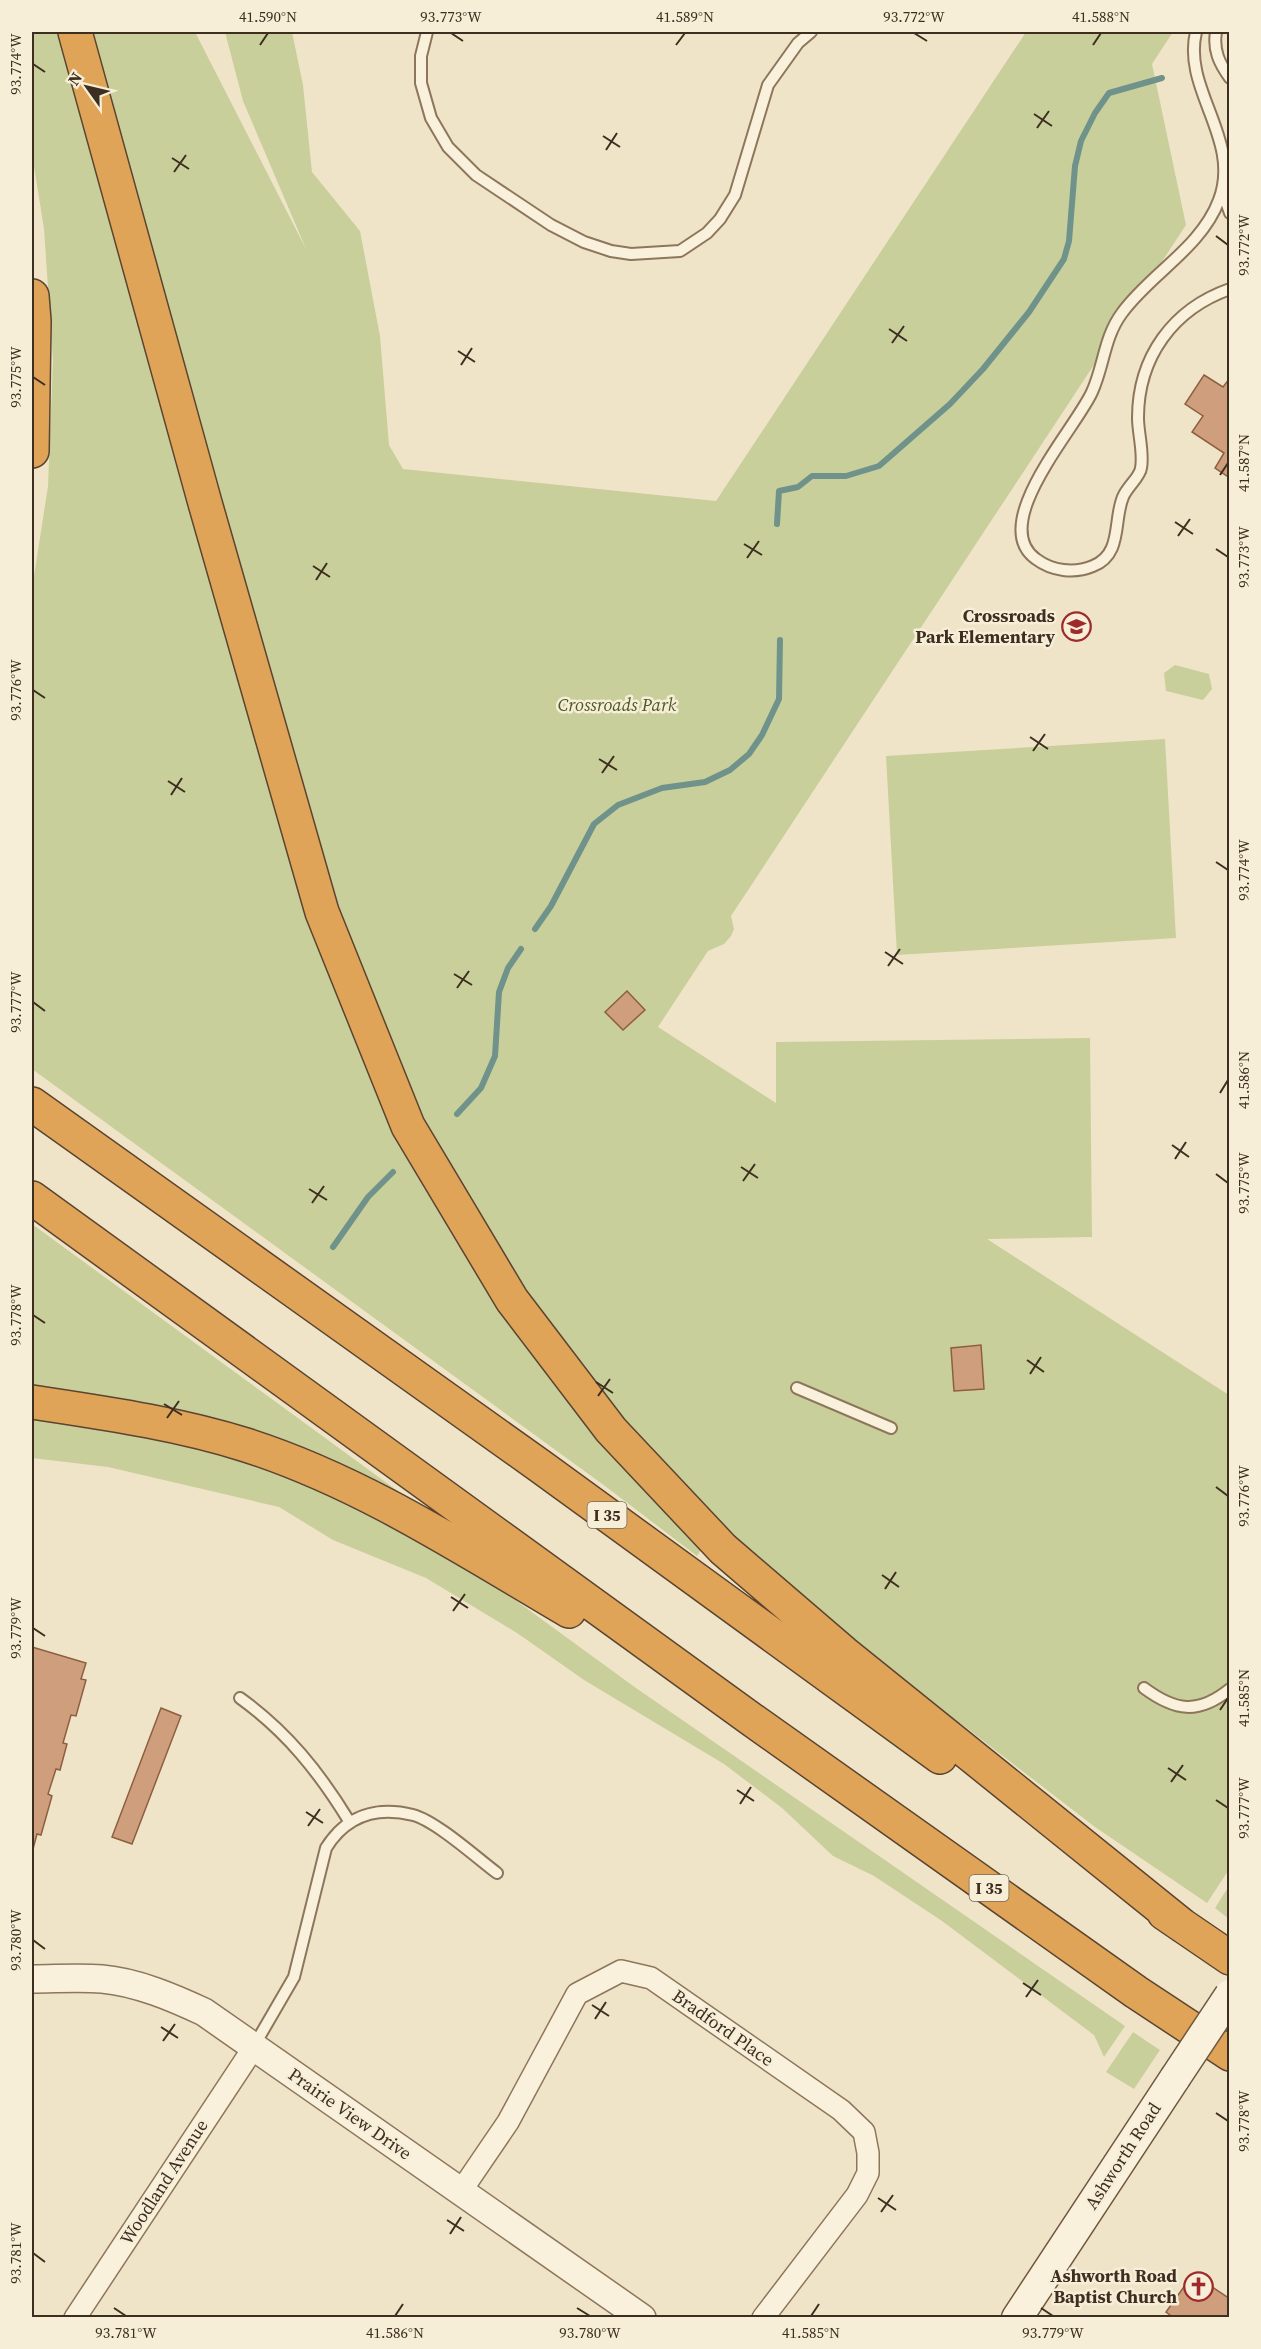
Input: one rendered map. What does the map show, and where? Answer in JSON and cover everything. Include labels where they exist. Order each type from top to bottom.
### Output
[{"type":"highway","points":[[75,32],[211,525],[322,912],[408,1126],[512,1300],[611,1430],[723,1549],[844,1653],[1183,1926]]},
{"type":"highway","points":[[32,296],[34,343],[32,451]]},
{"type":"highway","name":"I 35","points":[[32,1104],[550,1473],[967,1777],[1230,1958]]},
{"type":"highway","name":"I 35","points":[[32,1198],[751,1719],[1126,1985],[1230,2054]]},
{"type":"highway","points":[[32,1402],[155,1421],[246,1445],[334,1479],[418,1522],[751,1719]]},
{"type":"main road","name":"Ashworth Road","points":[[1017,2318],[1230,1995]]},
{"type":"street","name":"Bradford Place","points":[[461,2191],[508,2122],[577,1994],[611,1974],[621,1971],[651,1978],[841,2110],[864,2132],[868,2153],[868,2173],[857,2195],[763,2318]]},
{"type":"street","name":"Prairie View Drive","points":[[32,1979],[102,1979],[177,1999],[204,2012],[642,2318]]},
{"type":"street","name":"Woodland Avenue","points":[[75,2318],[254,2047]]},
{"type":"lane","points":[[427,32],[421,56],[422,83],[431,118],[448,147],[476,175],[551,225],[584,242],[611,251],[631,254],[680,251],[707,233],[720,219],[735,195],[768,85],[798,44],[811,32]]},
{"type":"lane","points":[[1197,32],[1192,48],[1194,68],[1223,147],[1222,187],[1219,202],[1204,226],[1121,314],[1108,336],[1093,392],[1037,480],[1023,510],[1022,528],[1025,545],[1032,556],[1050,567],[1074,571],[1094,566],[1112,548],[1119,526],[1121,500],[1141,469],[1138,416],[1140,393],[1148,363],[1160,339],[1177,319],[1212,295],[1230,289]]},
{"type":"lane","points":[[1216,32],[1214,44],[1217,57],[1230,78]]},
{"type":"lane","points":[[1222,187],[1230,213]]},
{"type":"lane","points":[[797,1388],[891,1428]]},
{"type":"lane","points":[[1144,1688],[1161,1700],[1176,1706],[1197,1707],[1215,1701],[1230,1689]]},
{"type":"lane","points":[[240,1698],[264,1716],[300,1750],[322,1777],[350,1821]]},
{"type":"lane","points":[[254,2047],[294,1977],[326,1848],[336,1832],[350,1821],[376,1812],[414,1815],[429,1823],[497,1872]]},
{"type":"green space","points":[[32,32],[62,32],[322,953],[374,1084],[703,1547],[697,1556],[605,1486],[32,1069],[32,589],[48,486],[53,361],[44,229],[32,154]]},
{"type":"green space","name":"Crossroads Park","points":[[87,32],[195,32],[306,249],[243,101],[225,32],[292,32],[303,85],[312,172],[360,231],[380,336],[389,445],[403,469],[716,501],[1026,32],[1173,32],[1152,64],[1186,225],[731,916],[734,929],[731,936],[724,944],[708,951],[658,1027],[776,1103],[776,1042],[1090,1038],[1092,1237],[987,1239],[1229,1395],[1230,1868],[1207,1903],[1095,1827],[960,1723],[954,1729],[718,1531],[559,1346],[433,1149],[323,890]]},
{"type":"green space","points":[[1175,665],[1209,674],[1212,689],[1203,700],[1166,691],[1164,673]]},
{"type":"green space","points":[[1165,739],[1176,938],[897,955],[886,756]]},
{"type":"green space","points":[[32,1224],[395,1489],[434,1517],[32,1390]]},
{"type":"green space","points":[[32,1412],[214,1450],[317,1489],[406,1533],[496,1586],[636,1688],[1125,2026],[1104,2057],[1094,2035],[942,1921],[874,1876],[833,1856],[782,1808],[724,1764],[584,1680],[517,1633],[426,1578],[333,1540],[279,1507],[108,1467],[32,1458]]},
{"type":"green space","points":[[1229,1886],[1229,1919],[1215,1908]]},
{"type":"green space","points":[[1133,2032],[1160,2050],[1134,2089],[1106,2072]]},
{"type":"building","points":[[1204,375],[1223,387],[1230,378],[1230,478],[1215,468],[1224,453],[1192,432],[1203,416],[1185,404]]},
{"type":"building","points":[[627,991],[645,1010],[623,1030],[605,1012]]},
{"type":"building","points":[[981,1345],[984,1389],[954,1391],[951,1348]]},
{"type":"building","points":[[32,1647],[86,1663],[81,1679],[86,1680],[76,1716],[71,1715],[63,1743],[67,1744],[60,1770],[56,1769],[48,1794],[52,1796],[41,1835],[37,1834],[33,1849]]},
{"type":"building","points":[[161,1708],[181,1716],[132,1844],[112,1837]]},
{"type":"building","name":"Ashworth Road Baptist Church","points":[[1193,2274],[1230,2299],[1230,2318],[1174,2318],[1166,2312]]},
{"type":"waterway","points":[[777,524],[779,491],[798,487],[812,476],[846,476],[879,466],[950,404],[983,369],[1029,312],[1064,259],[1069,241],[1075,166],[1081,141],[1095,113],[1109,93],[1162,78]]},
{"type":"waterway","points":[[535,929],[551,906],[594,824],[618,805],[662,788],[705,782],[730,770],[749,754],[762,735],[779,699],[780,640]]},
{"type":"waterway","points":[[457,1114],[481,1088],[495,1056],[499,992],[508,968],[521,949]]},
{"type":"waterway","points":[[333,1247],[368,1197],[393,1172]]},
{"type":"place","name":"Crossroads Park Elementary","points":[[1076,626]]},
{"type":"place","name":"Ashworth Road Baptist Church","points":[[1198,2286]]}]
